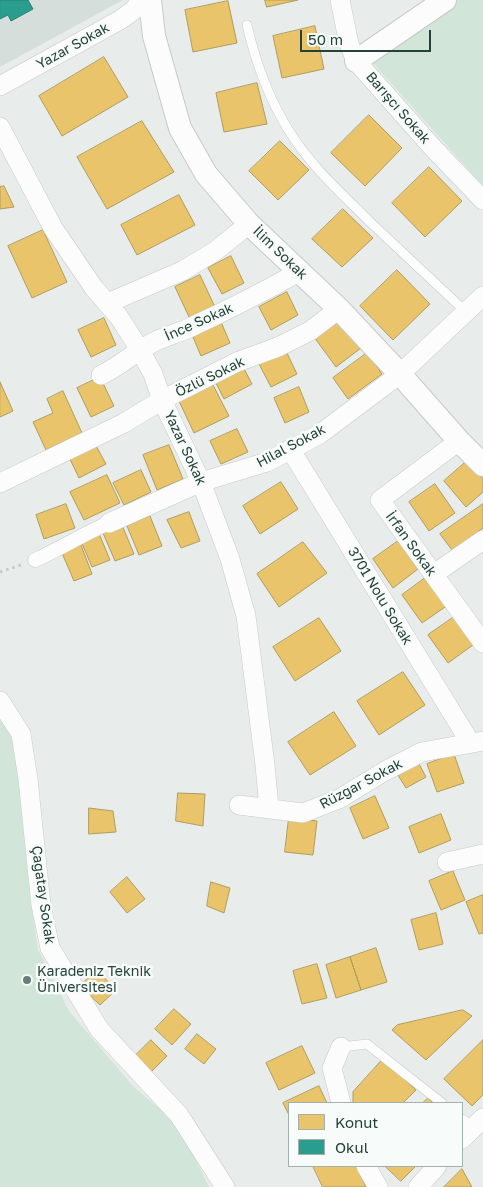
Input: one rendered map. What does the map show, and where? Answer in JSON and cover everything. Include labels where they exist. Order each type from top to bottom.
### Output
[{"type":"street","name":"Yazar Sokak","points":[[0,86],[120,20],[134,10],[141,0]]},
{"type":"street","name":"İlim Sokak","points":[[150,0],[154,36],[180,128],[206,174],[249,224],[339,309],[483,465]]},
{"type":"street","name":"Barışcı Sokak","points":[[340,0],[349,44],[356,61],[434,149],[483,200]]},
{"type":"street","points":[[356,61],[445,0]]},
{"type":"street","name":"Yazar Sokak","points":[[0,127],[53,228],[94,288],[120,317],[140,350],[153,374],[162,400],[201,482],[230,559],[246,616],[265,764],[268,808]]},
{"type":"street","points":[[108,303],[182,271],[214,252],[249,224]]},
{"type":"street","name":"İnce Sokak","points":[[101,375],[114,370],[140,350],[156,341],[188,328],[265,291],[299,272]]},
{"type":"street","points":[[400,374],[483,296]]},
{"type":"street","name":"Özlü Sokak","points":[[0,483],[124,423],[162,400],[237,362],[278,347],[310,331],[339,309]]},
{"type":"street","name":"Hilal Sokak","points":[[35,560],[61,548],[86,533],[201,482],[267,462],[320,434],[400,374]]},
{"type":"street","name":"İrfan Sokak","points":[[459,441],[380,500],[483,643]]},
{"type":"street","name":"3701 Nolu Sokak","points":[[290,449],[476,742]]},
{"type":"street","points":[[434,574],[483,540]]},
{"type":"street","name":"Çağatay Sokak","points":[[0,701],[21,734],[42,905],[50,948],[100,1029],[179,1115],[225,1187]]},
{"type":"street","name":"Rüzgar Sokak","points":[[239,805],[303,813],[339,799],[385,771],[422,752],[476,742]]},
{"type":"street","points":[[447,862],[483,854]]},
{"type":"street","points":[[340,1047],[332,1068],[341,1102]]},
{"type":"street","points":[[367,1167],[378,1187]]},
{"type":"street","points":[[418,1187],[436,1167]]},
{"type":"lane","points":[[247,25],[260,73],[270,98],[290,133],[310,160],[330,184],[466,312]]},
{"type":"lane","points":[[340,1047],[367,1044],[441,1102]]},
{"type":"path","points":[[0,572],[35,560]]},
{"type":"shaded area","points":[[0,0],[123,0],[0,67]]},
{"type":"green space","points":[[431,0],[483,0],[483,186],[364,53]]},
{"type":"green space","name":"Karadeniz Teknik Üniversitesi","points":[[0,714],[14,736],[30,896],[38,949],[69,1011],[133,1086],[170,1118],[193,1154],[209,1187],[0,1187]]},
{"type":"building: Konut","points":[[265,0],[298,0],[267,7]]},
{"type":"building: Konut","points":[[228,1],[237,43],[193,52],[185,10]]},
{"type":"building: Konut","points":[[315,26],[324,69],[282,78],[273,36]]},
{"type":"building: Konut","points":[[104,57],[128,97],[62,136],[39,96]]},
{"type":"building: Konut","points":[[257,83],[267,124],[224,132],[216,93]]},
{"type":"building: Konut","points":[[369,115],[402,148],[365,186],[331,153]]},
{"type":"building: Konut","points":[[142,121],[174,172],[107,209],[77,157]]},
{"type":"building: Konut","points":[[280,141],[309,170],[278,200],[249,171]]},
{"type":"building: Konut","points":[[429,167],[462,201],[425,237],[392,203]]},
{"type":"building: Konut","points":[[4,186],[14,207],[0,209],[0,187]]},
{"type":"building: Konut","points":[[179,195],[195,225],[137,255],[121,225]]},
{"type":"building: Konut","points":[[343,209],[373,238],[342,267],[312,239]]},
{"type":"building: Konut","points":[[43,230],[67,282],[32,298],[8,246]]},
{"type":"building: Konut","points":[[231,256],[244,283],[222,294],[208,268]]},
{"type":"building: Konut","points":[[397,270],[430,304],[393,340],[360,306]]},
{"type":"building: Konut","points":[[200,275],[215,307],[190,319],[175,287]]},
{"type":"building: Konut","points":[[287,292],[298,315],[271,330],[259,307]]},
{"type":"building: Konut","points":[[218,315],[230,343],[201,356],[190,330]]},
{"type":"building: Konut","points":[[104,318],[116,345],[91,357],[78,330]]},
{"type":"building: Konut","points":[[339,318],[361,348],[336,367],[314,337]]},
{"type":"building: Konut","points":[[286,351],[297,374],[271,387],[259,364]]},
{"type":"building: Konut","points":[[367,353],[382,374],[348,399],[333,378]]},
{"type":"building: Konut","points":[[240,361],[252,384],[224,399],[213,377]]},
{"type":"building: Konut","points":[[100,377],[114,406],[91,417],[77,388]]},
{"type":"building: Konut","points":[[0,382],[13,411],[0,417]]},
{"type":"building: Konut","points":[[213,385],[229,416],[194,433],[179,401]]},
{"type":"building: Konut","points":[[299,387],[309,412],[285,423],[274,398]]},
{"type":"building: Konut","points":[[63,391],[82,433],[46,450],[33,422],[53,413],[47,399]]},
{"type":"building: Konut","points":[[237,429],[248,452],[221,464],[210,441]]},
{"type":"building: Konut","points":[[94,442],[106,464],[79,478],[68,455]]},
{"type":"building: Konut","points":[[169,445],[183,479],[157,490],[143,455]]},
{"type":"building: Konut","points":[[467,461],[483,479],[483,492],[466,507],[444,481]]},
{"type":"building: Konut","points":[[141,470],[151,492],[124,505],[113,483]]},
{"type":"building: Konut","points":[[107,475],[120,503],[84,520],[70,492]]},
{"type":"building: Konut","points":[[281,482],[298,509],[260,534],[243,506]]},
{"type":"building: Konut","points":[[435,484],[455,513],[429,531],[409,502]]},
{"type":"building: Konut","points":[[66,504],[75,528],[44,539],[36,515]]},
{"type":"building: Konut","points":[[483,504],[483,528],[452,550],[440,534]]},
{"type":"building: Konut","points":[[189,512],[200,541],[181,548],[167,520]]},
{"type":"building: Konut","points":[[150,516],[162,546],[139,555],[127,526]]},
{"type":"building: Konut","points":[[122,525],[134,554],[115,561],[103,533]]},
{"type":"building: Konut","points":[[98,531],[110,560],[92,567],[80,539]]},
{"type":"building: Konut","points":[[398,541],[418,569],[393,588],[373,559]]},
{"type":"building: Konut","points":[[303,542],[327,573],[279,607],[257,574]]},
{"type":"building: Konut","points":[[81,545],[92,574],[74,581],[62,553]]},
{"type":"building: Konut","points":[[428,576],[448,605],[422,623],[402,595]]},
{"type":"building: Konut","points":[[454,617],[473,645],[448,663],[428,635]]},
{"type":"building: Konut","points":[[319,618],[341,651],[295,681],[273,647]]},
{"type":"building: Konut","points":[[403,672],[425,705],[379,735],[357,701]]},
{"type":"building: Konut","points":[[334,712],[356,746],[310,775],[288,742]]},
{"type":"building: Konut","points":[[454,754],[464,783],[437,792],[427,764]]},
{"type":"building: Konut","points":[[417,760],[426,777],[406,788],[396,772]]},
{"type":"building: Konut","points":[[178,793],[205,794],[203,826],[176,821]]},
{"type":"building: Konut","points":[[375,796],[389,828],[363,839],[350,808]]},
{"type":"building: Konut","points":[[89,808],[113,811],[116,832],[89,834]]},
{"type":"building: Konut","points":[[441,814],[451,840],[419,853],[409,827]]},
{"type":"building: Konut","points":[[289,818],[317,821],[313,855],[285,852]]},
{"type":"building: Konut","points":[[453,871],[465,900],[441,910],[429,881]]},
{"type":"building: Konut","points":[[127,877],[145,899],[127,913],[110,892]]},
{"type":"building: Konut","points":[[211,882],[230,888],[224,913],[207,906]]},
{"type":"building: Konut","points":[[483,895],[483,933],[479,934],[466,902]]},
{"type":"building: Konut","points":[[436,913],[443,944],[419,950],[411,920]]},
{"type":"building: Konut","points":[[376,948],[387,982],[361,990],[350,957]]},
{"type":"building: Konut","points":[[350,957],[361,990],[336,998],[326,965]]},
{"type":"building: Konut","points":[[317,964],[327,998],[302,1004],[293,971]]},
{"type":"building: Konut","points":[[97,970],[116,990],[100,1005],[80,986]]},
{"type":"building: Konut","points":[[174,1009],[191,1024],[172,1045],[155,1029]]},
{"type":"building: Konut","points":[[463,1010],[472,1016],[426,1060],[392,1030],[397,1025]]},
{"type":"building: Konut","points":[[197,1034],[216,1049],[204,1064],[185,1049]]},
{"type":"building: Konut","points":[[151,1040],[167,1056],[150,1073],[134,1057]]},
{"type":"building: Konut","points":[[483,1040],[483,1095],[472,1106],[444,1079]]},
{"type":"building: Konut","points":[[302,1046],[315,1073],[279,1090],[266,1063]]},
{"type":"building: Konut","points":[[383,1059],[416,1090],[404,1102],[353,1102],[353,1092]]},
{"type":"building: Konut","points":[[319,1086],[327,1102],[288,1102],[288,1113],[283,1103]]},
{"type":"building: Konut","points":[[428,1098],[432,1102],[424,1102]]},
{"type":"building: Konut","points":[[313,1167],[356,1167],[366,1187],[323,1187]]},
{"type":"building: Konut","points":[[386,1167],[415,1167],[401,1181]]},
{"type":"building: Konut","points":[[462,1169],[472,1187],[444,1187]]},
{"type":"building: Okul","points":[[0,0],[28,0],[33,9],[11,21],[8,15],[0,19]]},
{"type":"place","name":"Karadeniz Teknik Üniversitesi","points":[[27,980]]}]
